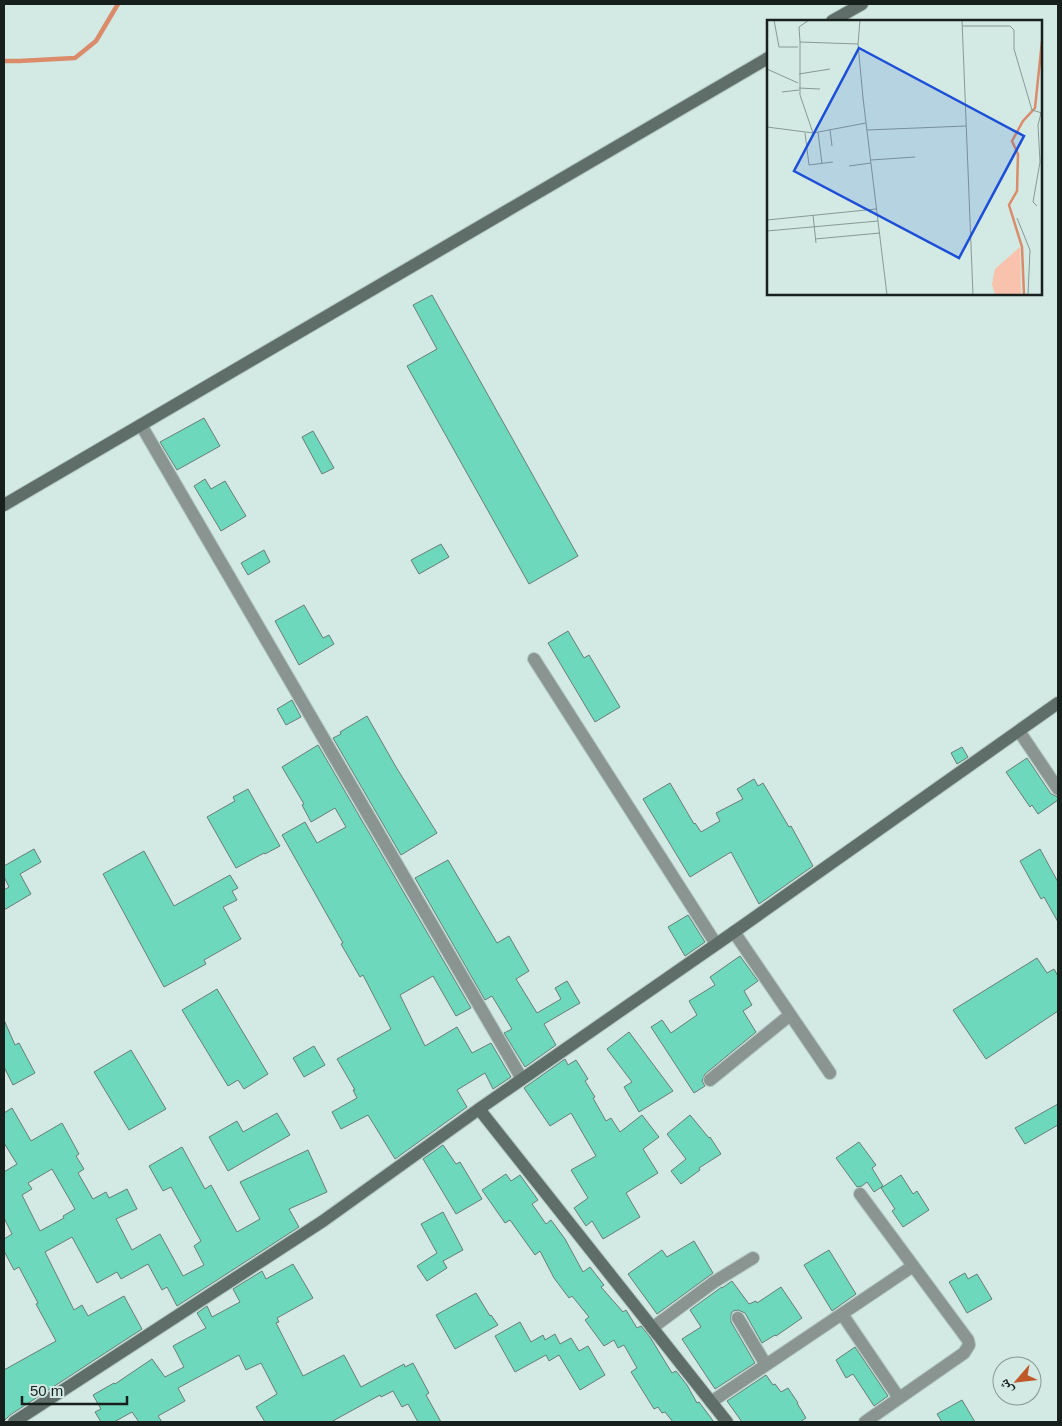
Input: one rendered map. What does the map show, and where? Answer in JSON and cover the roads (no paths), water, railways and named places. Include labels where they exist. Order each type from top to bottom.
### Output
[{"type":"main road","points":[[834,20],[862,4]]},
{"type":"main road","points":[[4,505],[767,59]]},
{"type":"main road","points":[[14,1422],[322,1221],[1058,703]]},
{"type":"main road","points":[[479,1109],[727,1422]]},
{"type":"street","points":[[141,425],[522,1079]]},
{"type":"street","points":[[534,658],[716,944]]},
{"type":"street","points":[[1019,731],[1058,789]]},
{"type":"street","points":[[734,932],[830,1073]]},
{"type":"street","points":[[710,1080],[790,1016]]},
{"type":"street","points":[[860,1194],[968,1340],[969,1345],[964,1353],[865,1422]]},
{"type":"street","points":[[652,1328],[714,1282],[753,1258]]},
{"type":"street","points":[[711,1402],[913,1266]]},
{"type":"street","points":[[842,1314],[899,1398]]},
{"type":"street","points":[[738,1318],[766,1365]]},
{"type":"waterway","points":[[4,61],[75,58],[96,41],[118,4]]}]
